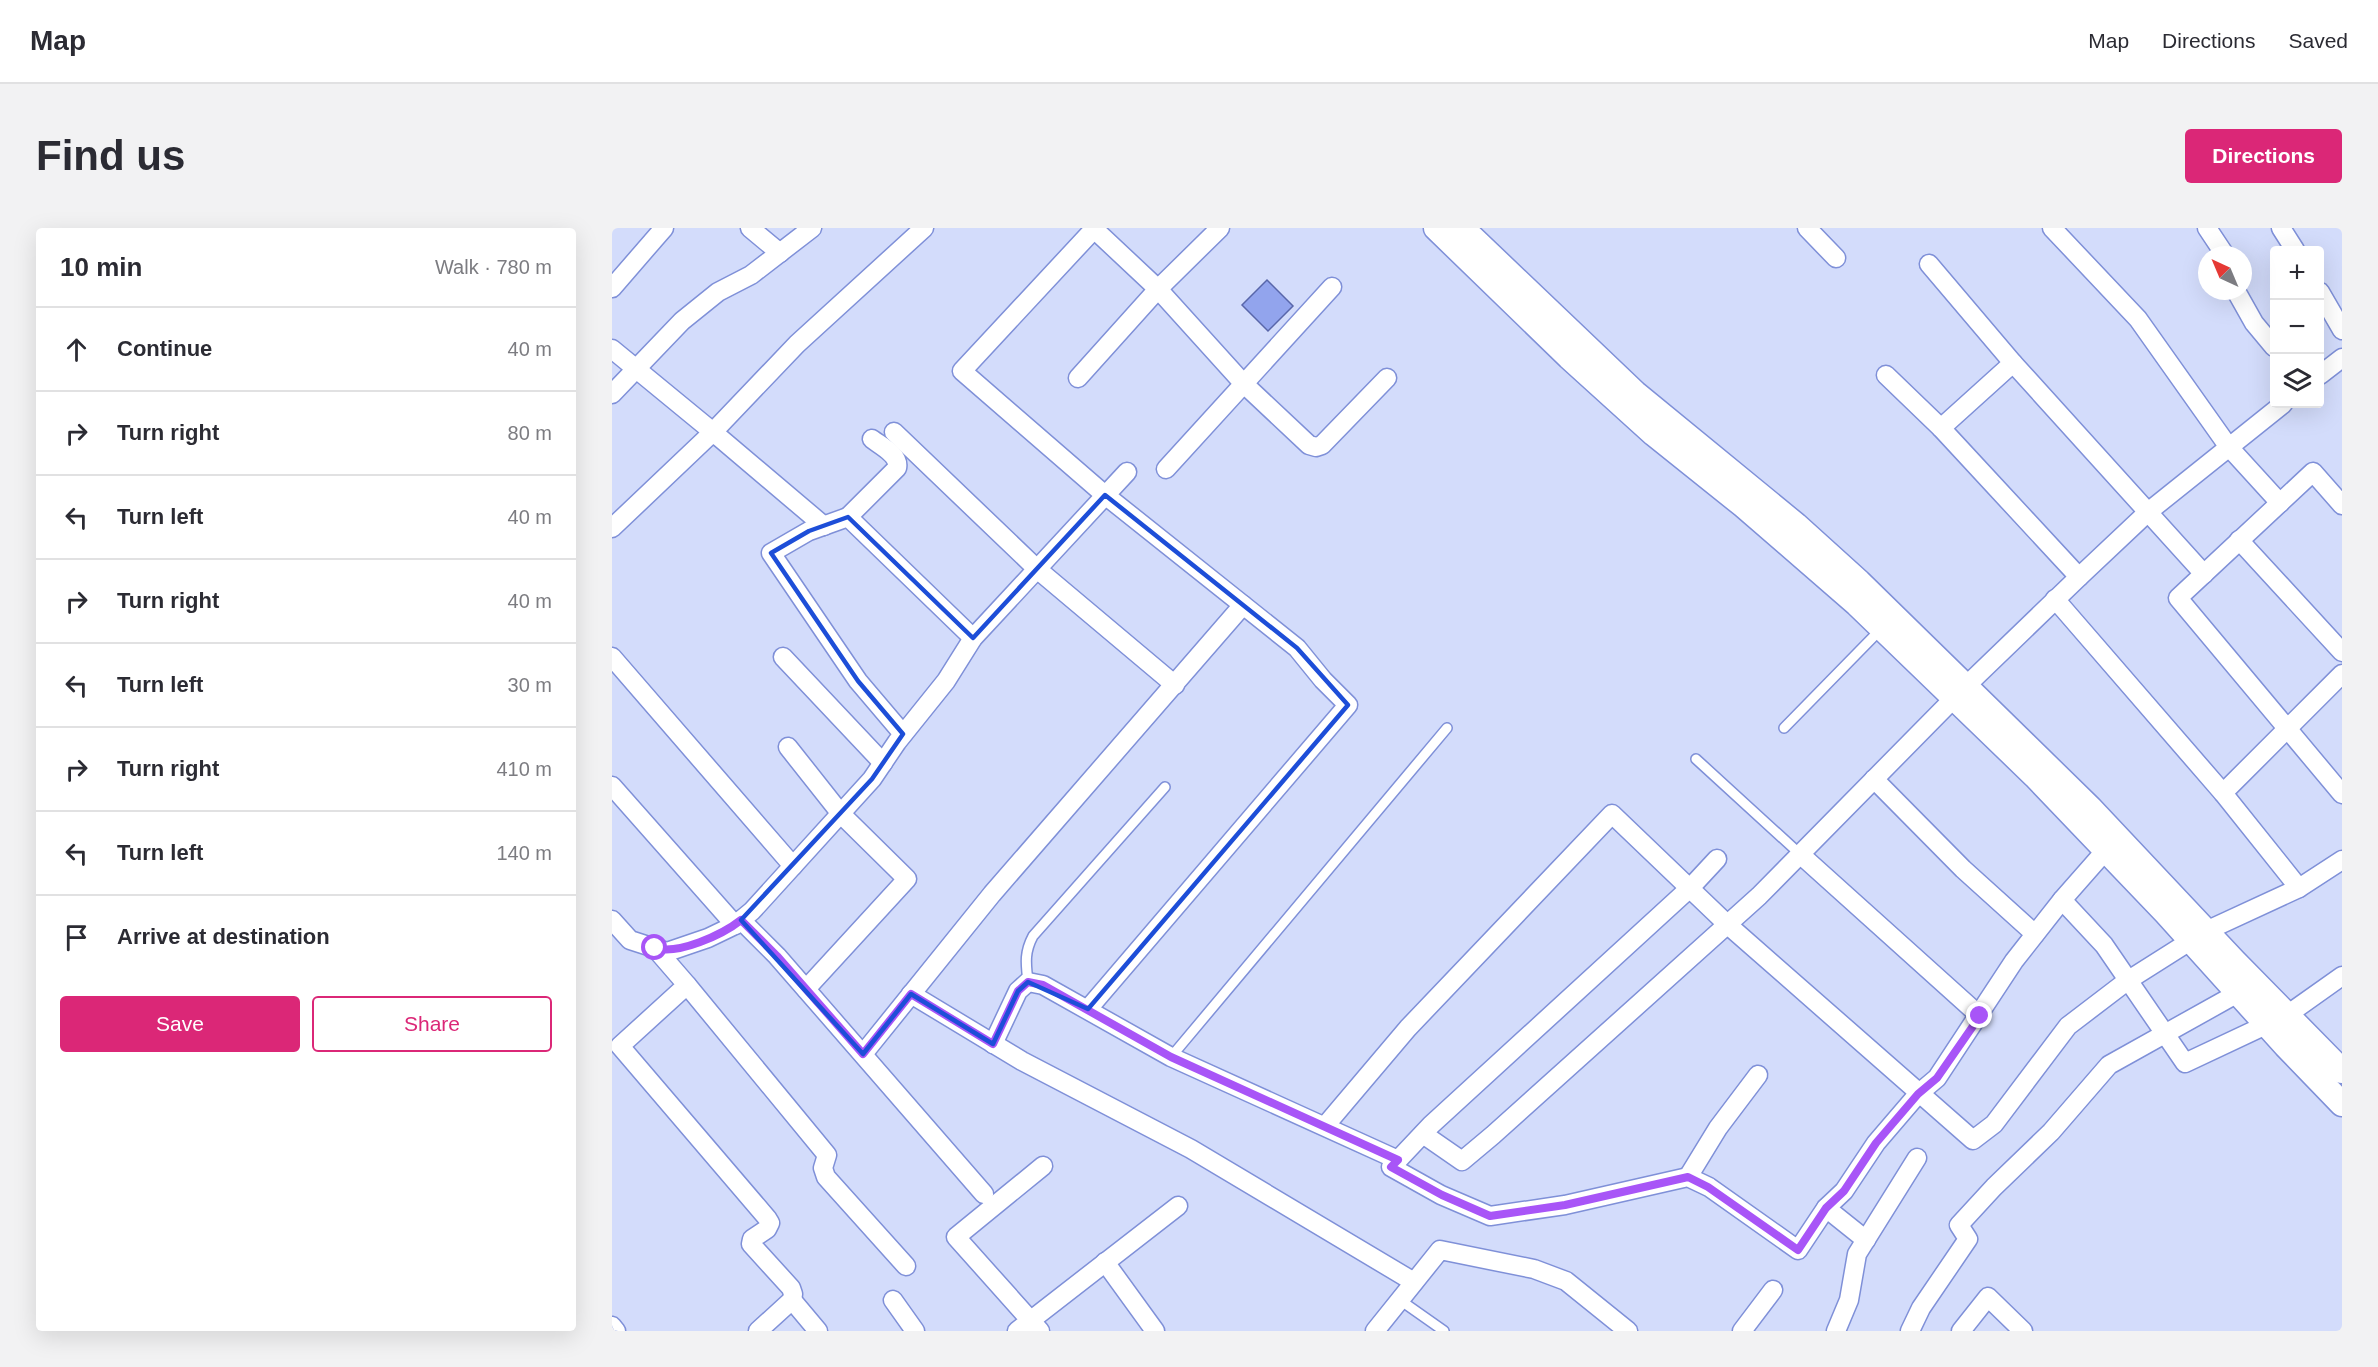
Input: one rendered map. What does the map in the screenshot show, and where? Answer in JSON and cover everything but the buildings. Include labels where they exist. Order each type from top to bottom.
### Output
[{"type":"street","points":[[612,288],[664,228]]},
{"type":"street","points":[[750,228],[780,253]]},
{"type":"street","points":[[612,394],[682,321],[718,292],[751,275],[812,228]]},
{"type":"street","points":[[612,528],[713,432],[797,344],[924,228]]},
{"type":"street","points":[[1088,1009],[1348,705],[1323,680],[1297,648],[1105,495],[962,372],[1094,228],[1158,289],[1243,383],[1310,445],[1316,447],[1322,445],[1387,378]]},
{"type":"street","points":[[1078,378],[1158,289],[1220,228]]},
{"type":"street","points":[[1436,228],[1593,366],[1635,393],[1797,525],[1859,582],[2035,776],[2106,850],[2199,936],[2238,993],[2277,1020],[2342,1071]]},
{"type":"street","points":[[1462,228],[1593,366],[1654,435],[1744,506],[1882,628],[1960,692],[2090,808],[2199,936],[2277,1020],[2342,1104]]},
{"type":"street","points":[[1807,228],[1836,258]]},
{"type":"street","points":[[2052,228],[2138,319],[2229,446],[2280,503]]},
{"type":"street","points":[[2207,228],[2219,246]]},
{"type":"street","points":[[2281,228],[2292,246]]},
{"type":"street","points":[[1929,264],[2013,363],[2204,574]]},
{"type":"street","points":[[1166,469],[1332,287]]},
{"type":"street","points":[[2241,300],[2254,323],[2270,342]]},
{"type":"street","points":[[2324,300],[2342,330]]},
{"type":"street","points":[[612,349],[824,526]]},
{"type":"street","points":[[2324,371],[2342,358]]},
{"type":"street","points":[[1941,428],[2013,363]]},
{"type":"street","points":[[1886,375],[1941,428],[2079,577]]},
{"type":"street","points":[[1423,1134],[1462,1161],[1728,925],[1801,855],[1960,692],[2148,512],[2278,408]]},
{"type":"street","points":[[894,432],[1037,569],[1175,685]]},
{"type":"street","points":[[872,438],[896,457],[897,468],[848,517],[810,531],[771,553],[858,681],[903,734]]},
{"type":"street","points":[[612,920],[630,940],[667,952],[738,922],[752,911],[872,779],[903,734],[946,681],[974,638],[1127,472]]},
{"type":"street","points":[[2342,505],[2313,472],[2178,598],[2342,794]]},
{"type":"street","points":[[848,517],[974,638]]},
{"type":"street","points":[[2239,540],[2342,652]]},
{"type":"street","points":[[2055,600],[2223,793],[2299,888]]},
{"type":"street","points":[[863,1054],[992,894],[1243,604]]},
{"type":"street","points":[[612,657],[793,866]]},
{"type":"street","points":[[783,657],[883,763]]},
{"type":"street","points":[[2223,793],[2342,674]]},
{"type":"street","points":[[788,747],[841,814],[907,879],[806,989]]},
{"type":"street","points":[[1874,779],[1964,869],[2035,934]]},
{"type":"street","points":[[612,786],[738,922],[806,989],[984,1194]]},
{"type":"street","points":[[1325,1126],[1408,1028],[1612,814],[1728,925],[1973,1140],[1994,1124],[2068,1026],[2127,981],[2199,936],[2299,888],[2342,860]]},
{"type":"street","points":[[1717,859],[1690,887],[1498,1062],[1391,1167],[1442,1195],[1490,1216],[1565,1205],[1688,1177],[1708,1187],[1798,1250],[1826,1208],[1844,1191],[1876,1143],[1918,1094],[1937,1078],[1980,1016],[2014,961],[2062,900],[2106,850]]},
{"type":"street","points":[[1801,855],[1980,1016]]},
{"type":"street","points":[[2062,900],[2104,945],[2184,1063],[2277,1020],[2342,976]]},
{"type":"street","points":[[612,947],[630,940]]},
{"type":"street","points":[[655,948],[827,1155],[824,1168],[826,1177],[906,1266]]},
{"type":"street","points":[[993,1044],[1018,991],[1028,982],[1043,985],[1171,1057],[1398,1160]]},
{"type":"street","points":[[687,985],[620,1046],[770,1223],[767,1229],[752,1239],[751,1244],[791,1288],[793,1294],[792,1300],[758,1331]]},
{"type":"street","points":[[1910,1331],[1921,1308],[1968,1239],[1959,1225],[1994,1187],[2051,1132],[2109,1065],[2238,993]]},
{"type":"street","points":[[911,994],[1022,1061],[1191,1149],[1414,1282]]},
{"type":"street","points":[[1688,1177],[1718,1128],[1758,1075]]},
{"type":"street","points":[[1836,1331],[1849,1299],[1857,1254],[1917,1158]]},
{"type":"street","points":[[1043,1166],[956,1238],[1029,1327],[1105,1262],[1178,1206]]},
{"type":"street","points":[[1826,1208],[1866,1240]]},
{"type":"street","points":[[1375,1331],[1440,1250],[1534,1269],[1566,1281],[1628,1331]]},
{"type":"street","points":[[1105,1262],[1155,1331]]},
{"type":"street","points":[[1742,1331],[1773,1290]]},
{"type":"street","points":[[1961,1331],[1988,1297],[2023,1331]]},
{"type":"street","points":[[792,1300],[818,1331]]},
{"type":"street","points":[[892,1300],[915,1331]]},
{"type":"street","points":[[612,1326],[616,1331]]},
{"type":"lane","points":[[1784,728],[1882,628]]},
{"type":"lane","points":[[1171,1057],[1447,728]]},
{"type":"lane","points":[[1696,759],[1801,855]]},
{"type":"lane","points":[[1028,982],[1025,960],[1027,948],[1033,936],[1165,787]]},
{"type":"lane","points":[[1400,1300],[1444,1331]]},
{"type":"highlighted area","points":[[1105,495],[1297,648],[1348,705],[1088,1009],[1028,982],[1018,991],[993,1044],[911,994],[863,1054],[741,920],[872,779],[903,734],[858,681],[771,553],[809,531],[848,517],[973,638]]},
{"type":"route","points":[[655,948],[667,952],[708,938],[741,920],[777,956],[863,1054],[911,994],[993,1044],[1018,991],[1028,982],[1043,985],[1171,1057],[1398,1160],[1391,1167],[1442,1195],[1490,1216],[1565,1205],[1688,1177],[1708,1187],[1798,1250],[1826,1208],[1844,1191],[1876,1143],[1918,1094],[1937,1078],[1980,1016]]}]
